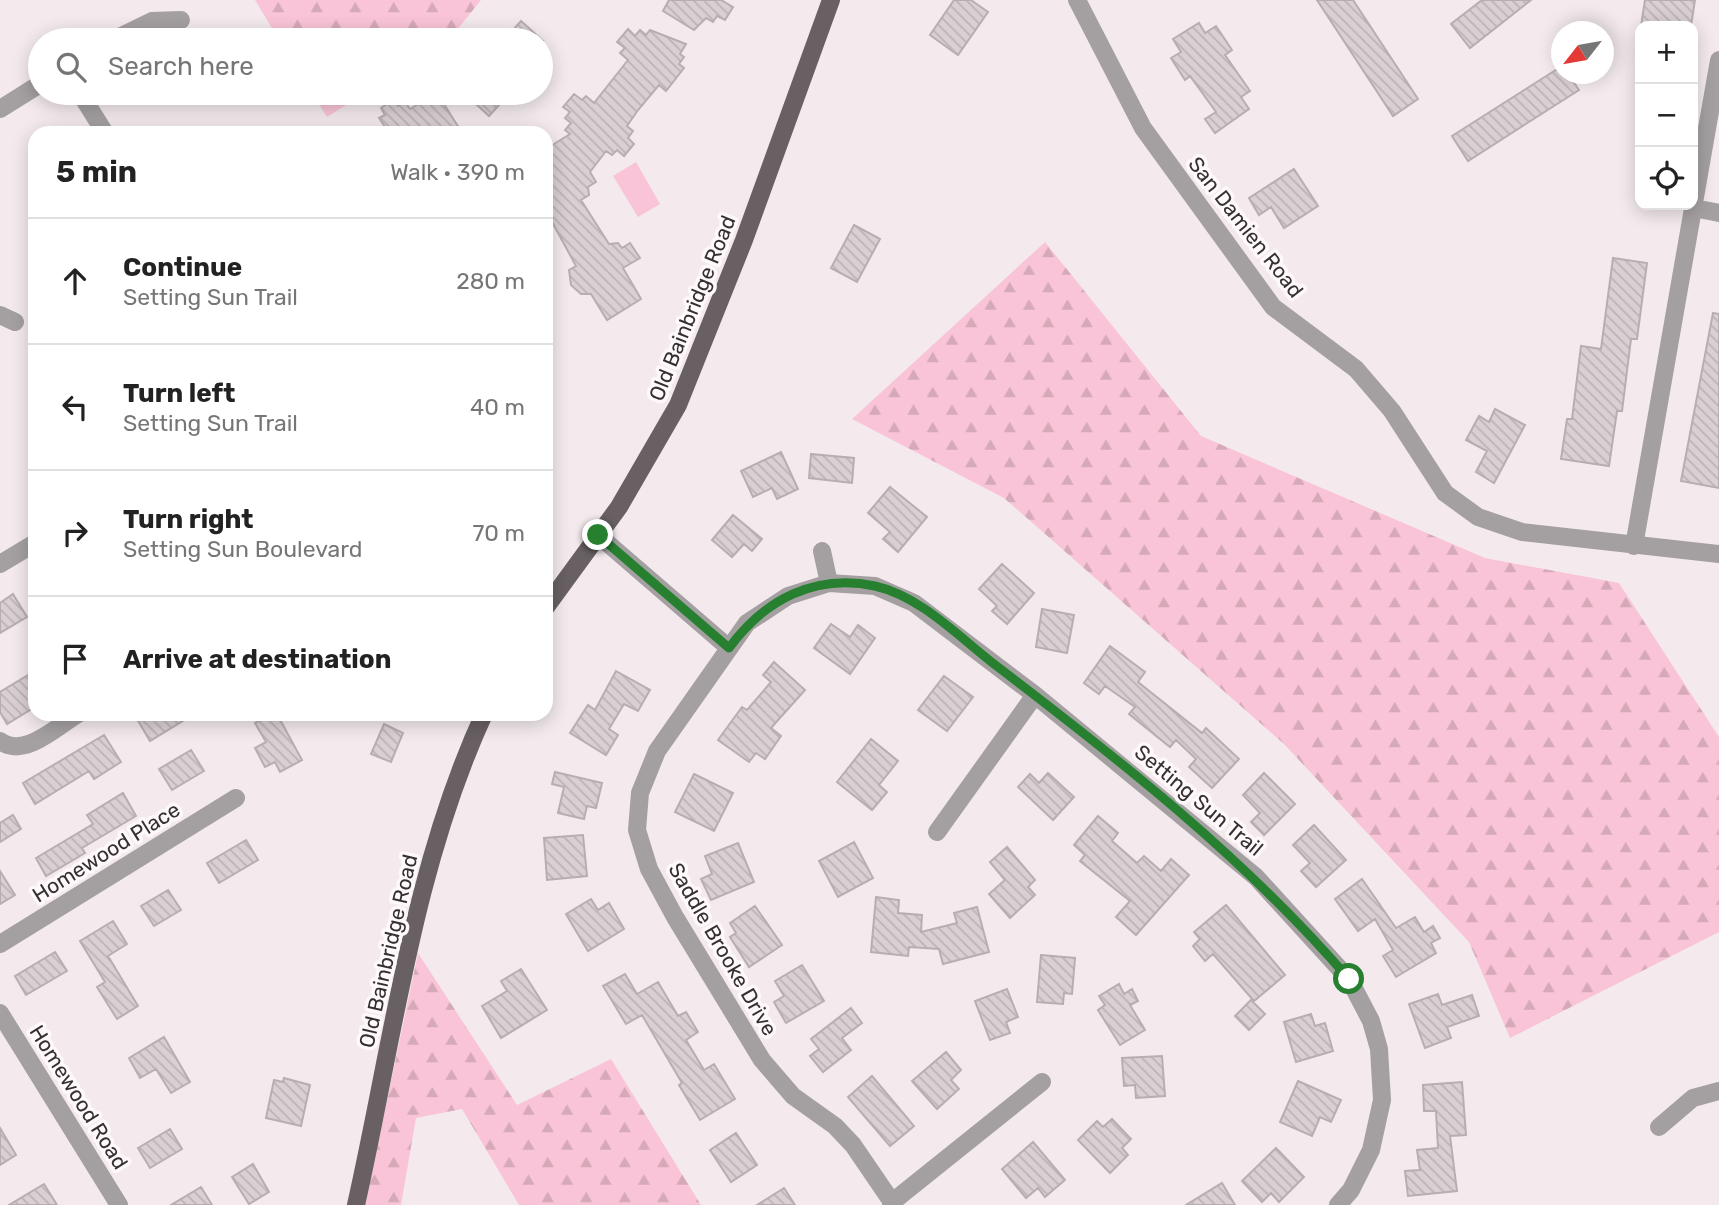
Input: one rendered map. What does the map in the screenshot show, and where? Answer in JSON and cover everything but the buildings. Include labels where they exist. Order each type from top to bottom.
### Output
[{"type":"main road","name":"Old Bainbridge Road","points":[[553,597],[656,448],[696,365],[831,0]]},
{"type":"main road","name":"Old Bainbridge Road","points":[[356,1205],[404,971],[426,884],[452,794],[481,721]]},
{"type":"street","name":"San Damien Road","points":[[1077,0],[1143,128],[1273,307],[1356,369],[1392,411],[1445,493],[1478,517],[1522,532],[1719,554]]},
{"type":"street","points":[[139,28],[152,22],[181,20]]},
{"type":"street","points":[[1698,184],[1719,60]]},
{"type":"street","points":[[0,109],[28,92]]},
{"type":"street","points":[[88,105],[101,126]]},
{"type":"street","points":[[1698,209],[1719,213]]},
{"type":"street","points":[[1634,546],[1694,210]]},
{"type":"street","points":[[598,535],[729,648]]},
{"type":"street","points":[[0,564],[28,547]]},
{"type":"street","points":[[822,551],[829,583]]},
{"type":"street","name":"Setting Sun Trail","points":[[729,648],[747,623],[788,596],[829,583],[875,586],[914,603],[1035,695],[1200,828],[1256,877],[1332,959],[1361,999],[1379,1049],[1382,1100],[1371,1150],[1351,1190],[1338,1205]]},
{"type":"street","name":"Saddle Brooke Drive","points":[[729,648],[657,751],[646,773],[637,812],[641,846],[675,917],[726,996],[762,1060],[793,1096],[835,1126],[853,1145],[892,1204]]},
{"type":"street","points":[[937,832],[1035,695]]},
{"type":"street","points":[[0,741],[9,747],[24,747],[67,721]]},
{"type":"street","name":"Homewood Place","points":[[0,944],[236,799]]},
{"type":"street","name":"Homewood Road","points":[[0,1013],[119,1205]]},
{"type":"street","points":[[892,1204],[1042,1082]]},
{"type":"street","points":[[1659,1127],[1693,1098],[1719,1091]]},
{"type":"green space","points":[[255,0],[481,0],[459,28],[272,28]]},
{"type":"green space","points":[[320,105],[346,105],[327,117]]},
{"type":"green space","points":[[636,162],[660,204],[638,217],[613,176]]},
{"type":"green space","points":[[1045,242],[1201,436],[1485,558],[1619,583],[1719,737],[1719,932],[1510,1038],[1469,942],[1284,744],[1004,498],[852,419]]},
{"type":"green space","points":[[418,953],[517,1105],[611,1059],[701,1205],[519,1205],[462,1109],[416,1118],[401,1205],[365,1205]]},
{"type":"route","points":[[598,535],[729,648],[747,623],[765,609],[788,596],[815,586],[829,583],[875,586],[914,603],[1035,695],[1200,828],[1256,877],[1349,979]]}]
